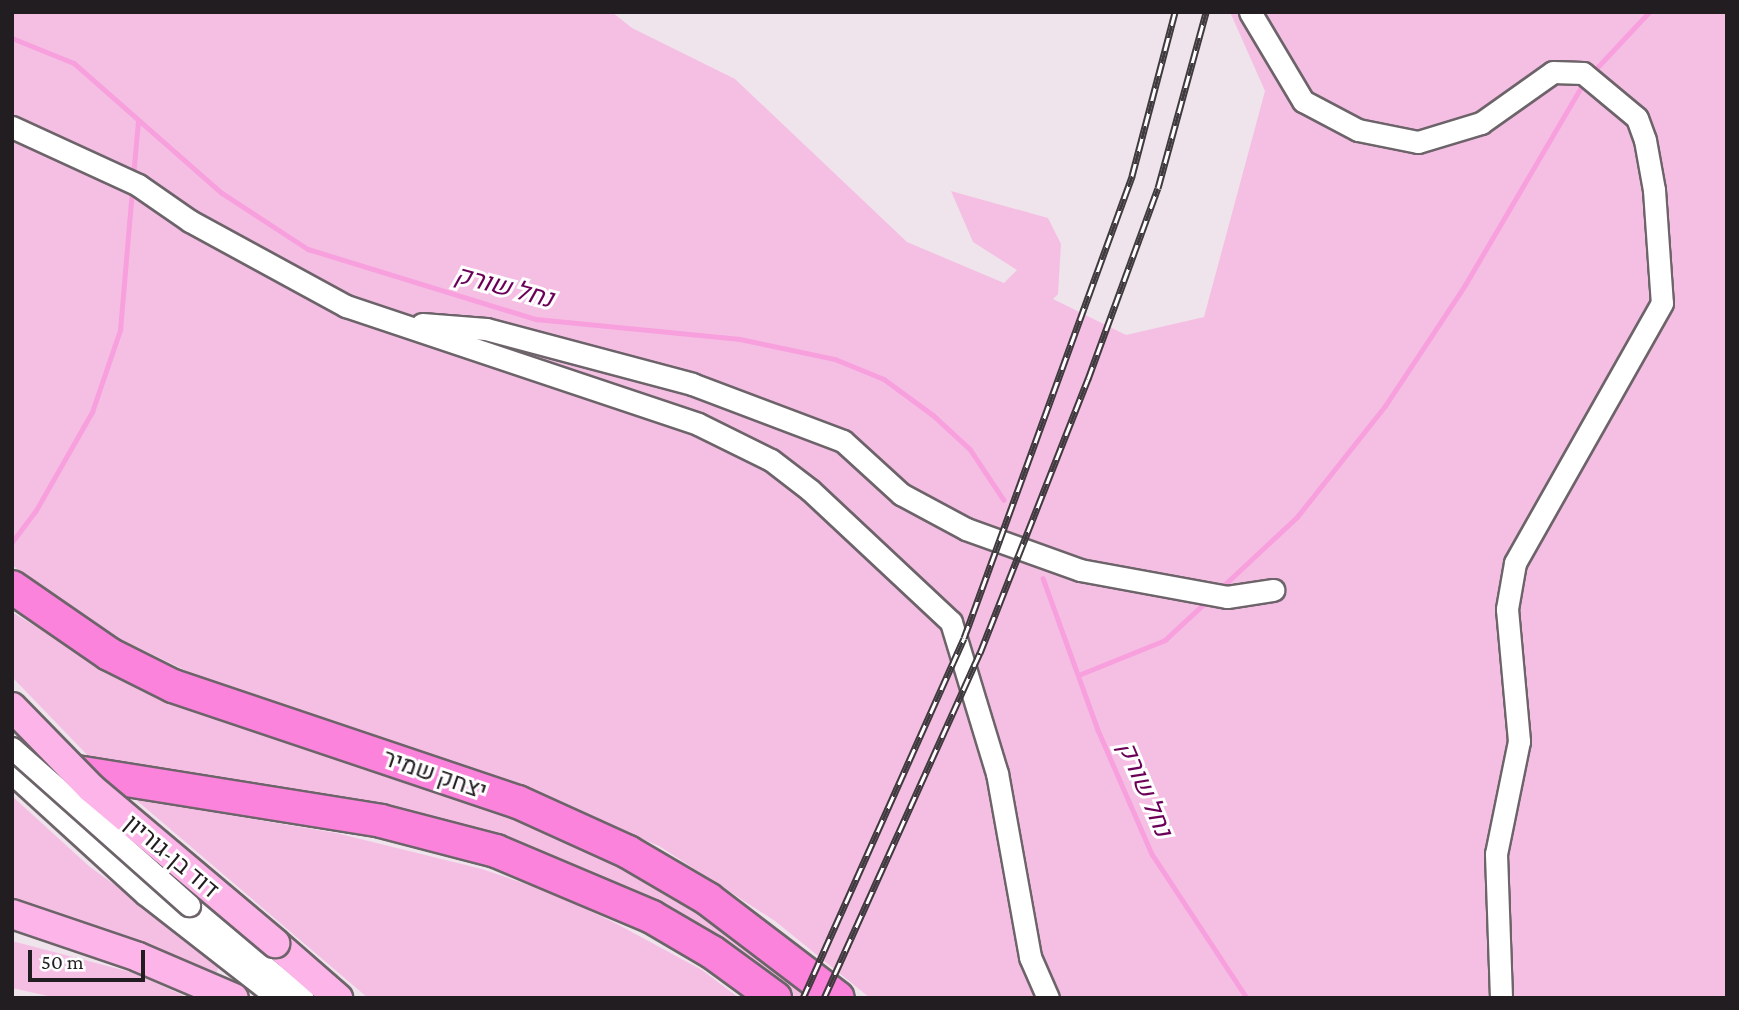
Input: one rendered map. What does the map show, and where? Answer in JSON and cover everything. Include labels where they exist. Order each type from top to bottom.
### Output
[{"type":"highway","name":"יצחק שמיר","points":[[12,587],[109,654],[173,686],[518,802],[581,830],[708,899],[838,998]]},
{"type":"highway","points":[[12,760],[381,821],[496,851],[652,917],[712,951],[775,998]]},
{"type":"main road","name":"דוד בן-גוריון","points":[[12,707],[91,788],[338,998]]},
{"type":"main road","points":[[12,914],[138,957],[234,998]]},
{"type":"street","points":[[1250,12],[1303,101],[1358,130],[1418,142],[1482,123],[1553,72],[1584,73],[1637,118],[1645,140],[1654,190],[1662,303],[1515,563],[1507,609],[1519,741],[1496,854],[1501,998]]},
{"type":"street","points":[[12,127],[138,185],[190,221],[346,306],[698,424],[771,460],[810,490],[951,622],[997,773],[1030,957],[1048,998]]},
{"type":"street","points":[[387,321],[486,329],[692,384],[843,441],[901,494],[967,529],[1080,570],[1227,597],[1273,590]]},
{"type":"street","points":[[12,748],[183,912],[278,998]]},
{"type":"street","points":[[12,773],[183,912],[303,998]]},
{"type":"shaded area","points":[[12,12],[612,12],[632,28],[735,79],[907,242],[1004,283],[1017,270],[973,242],[951,191],[1048,218],[1061,244],[1058,294],[1053,299],[1126,335],[1204,317],[1265,91],[1230,12],[1727,12],[1727,998],[870,998],[775,921],[659,846],[562,806],[191,673],[101,630],[12,565]]},
{"type":"shaded area","points":[[12,612],[143,692],[508,816],[577,844],[697,910],[816,998],[796,998],[769,975],[623,888],[570,863],[496,838],[94,762],[12,677]]},
{"type":"shaded area","points":[[12,796],[90,867],[221,961],[215,976],[12,900]]},
{"type":"shaded area","points":[[135,799],[336,833],[482,869],[555,894],[617,924],[702,970],[739,998],[368,998]]},
{"type":"shaded area","points":[[12,941],[134,973],[189,998],[57,998],[12,988]]},
{"type":"waterway","points":[[1592,73],[1649,12]]},
{"type":"waterway","name":"נחל שורק","points":[[12,38],[74,63],[222,193],[308,249],[536,319],[740,339],[835,359],[884,379],[933,415],[970,449],[1004,500]]},
{"type":"waterway","points":[[1220,589],[1297,517],[1385,406],[1465,285],[1584,82]]},
{"type":"waterway","points":[[133,177],[138,121]]},
{"type":"waterway","points":[[12,542],[35,512],[92,412],[120,330],[132,189]]},
{"type":"waterway","name":"נחל שורק","points":[[1043,578],[1098,730],[1152,854],[1247,998]]},
{"type":"waterway","points":[[1081,674],[1165,640],[1208,600]]},
{"type":"railway","points":[[803,998],[964,638],[1132,176],[1175,12]]},
{"type":"railway","points":[[824,998],[980,653],[1088,379],[1158,188],[1206,12]]}]
